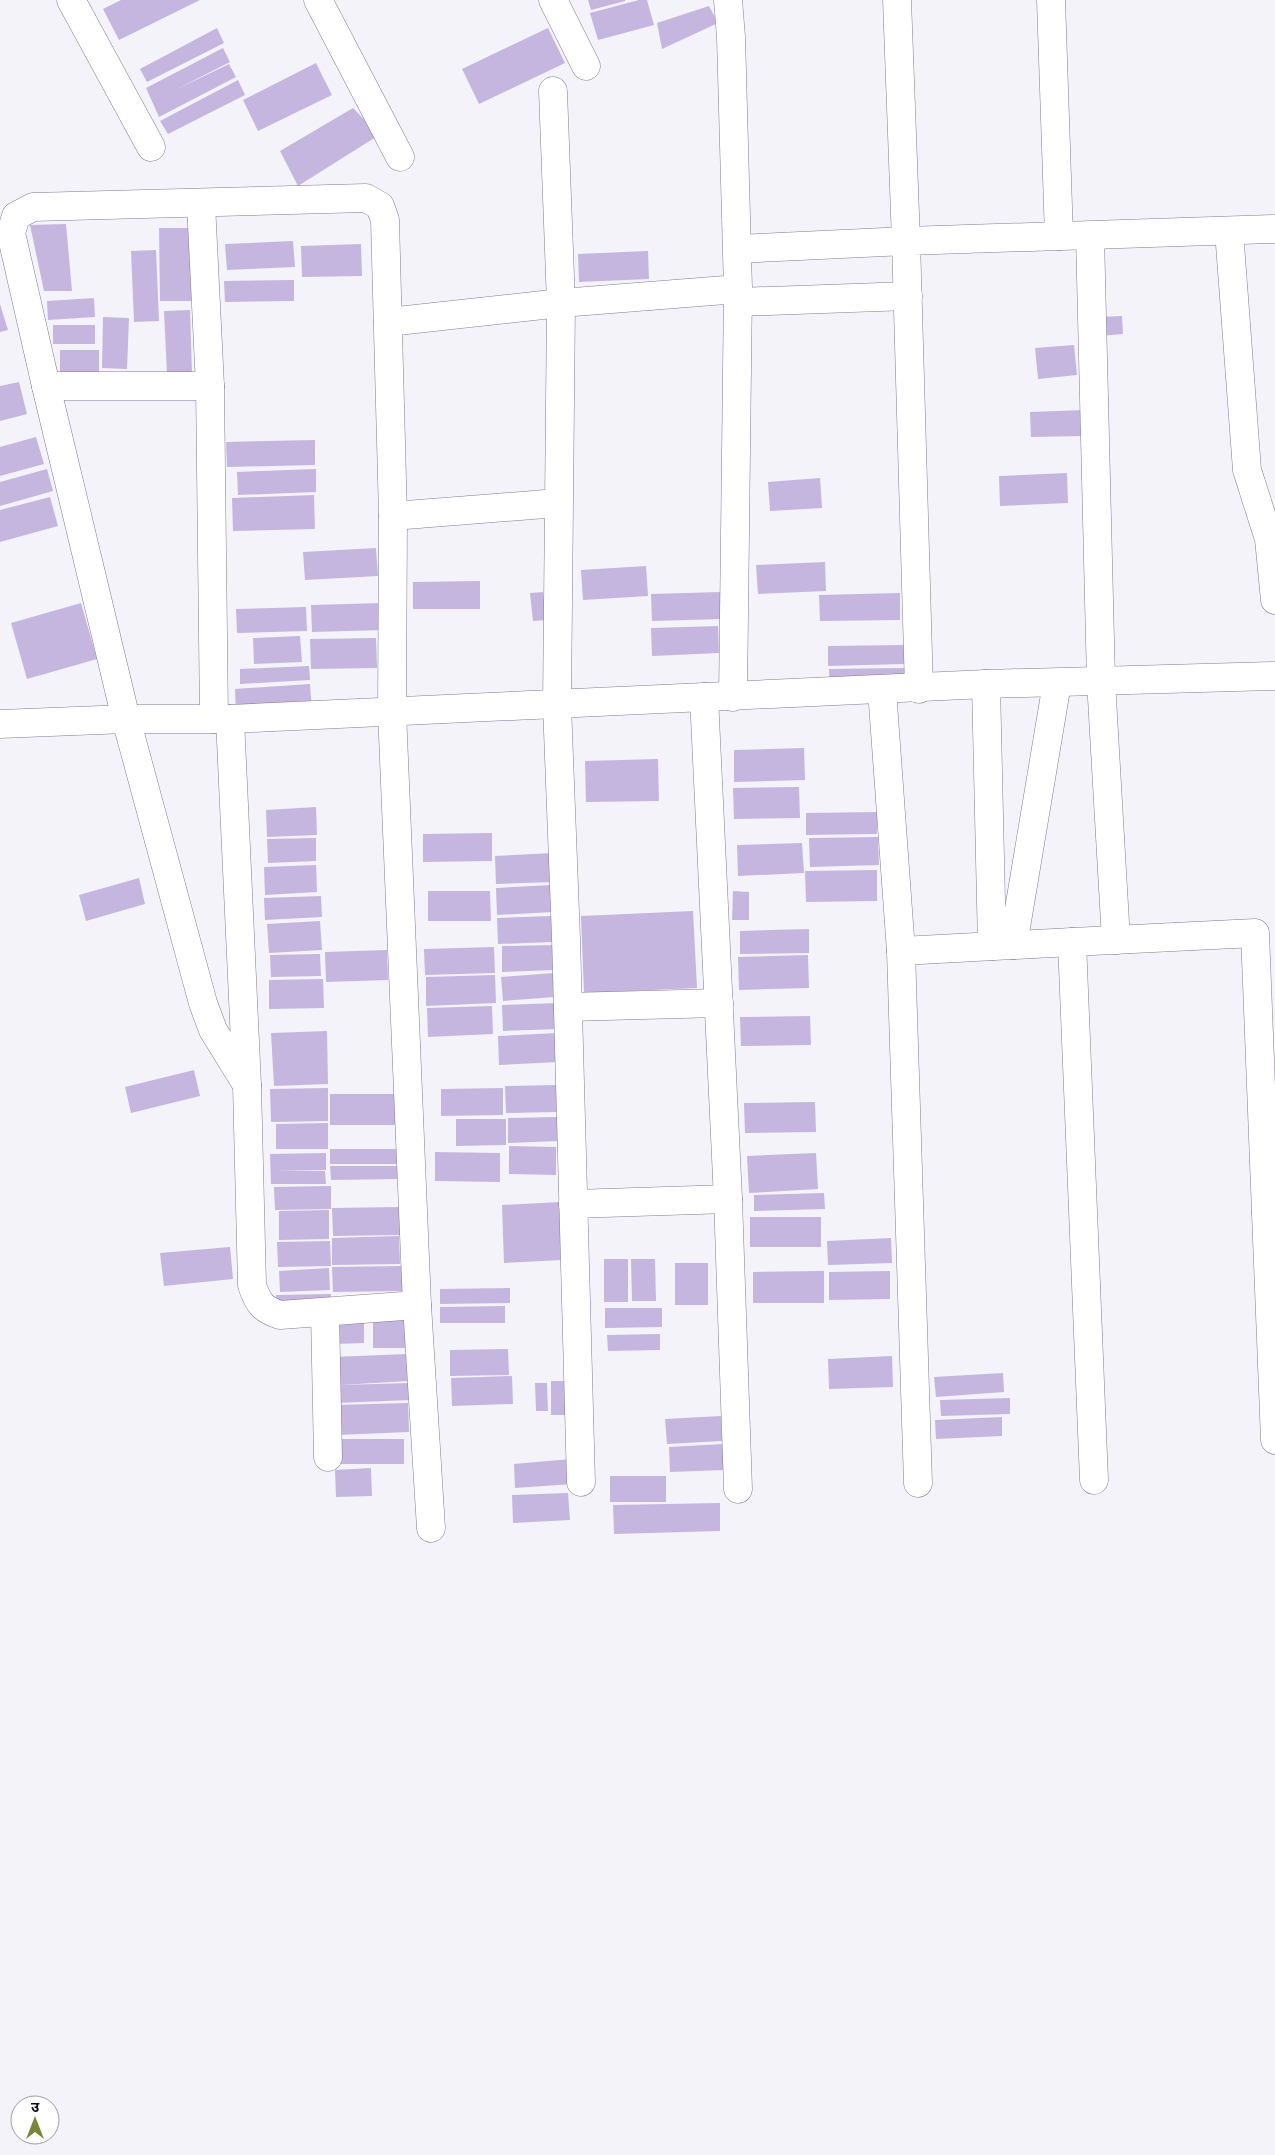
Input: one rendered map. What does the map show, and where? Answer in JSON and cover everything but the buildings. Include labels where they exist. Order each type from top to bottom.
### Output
[{"type":"street","points":[[71,0],[151,146]]},
{"type":"street","points":[[318,0],[400,157]]},
{"type":"street","points":[[552,0],[586,66]]},
{"type":"street","points":[[728,0],[738,249],[733,697]]},
{"type":"street","points":[[897,0],[920,689]]},
{"type":"street","points":[[1051,0],[1059,236]]},
{"type":"street","points":[[552,91],[561,303],[557,705],[568,1007],[581,1482]]},
{"type":"street","points":[[247,1085],[213,1030],[203,1003],[126,719],[11,233],[16,216],[34,207],[201,204],[366,198],[380,206],[386,220],[393,516],[392,712],[417,1306],[431,1528]]},
{"type":"street","points":[[201,204],[210,386],[222,719],[247,1085],[252,1285],[257,1300],[266,1310],[280,1315],[417,1306]]},
{"type":"street","points":[[738,249],[906,241],[1275,229]]},
{"type":"street","points":[[1229,231],[1247,470],[1269,539],[1275,600]]},
{"type":"street","points":[[1090,236],[1100,681],[1116,940]]},
{"type":"street","points":[[388,322],[561,303],[738,295],[908,296]]},
{"type":"street","points":[[46,386],[210,386]]},
{"type":"street","points":[[393,516],[558,503]]},
{"type":"street","points":[[0,724],[126,719],[222,719],[920,689],[986,684],[1275,676]]},
{"type":"street","points":[[1002,945],[1057,683]]},
{"type":"street","points":[[986,684],[1002,945]]},
{"type":"street","points":[[882,690],[901,951],[918,1483]]},
{"type":"street","points":[[704,697],[728,1199],[738,1489]]},
{"type":"street","points":[[901,951],[1265,933],[1275,1440]]},
{"type":"street","points":[[1072,942],[1094,1480]]},
{"type":"street","points":[[568,1007],[719,1003]]},
{"type":"street","points":[[573,1204],[728,1199]]},
{"type":"street","points":[[325,1313],[328,1457]]}]
